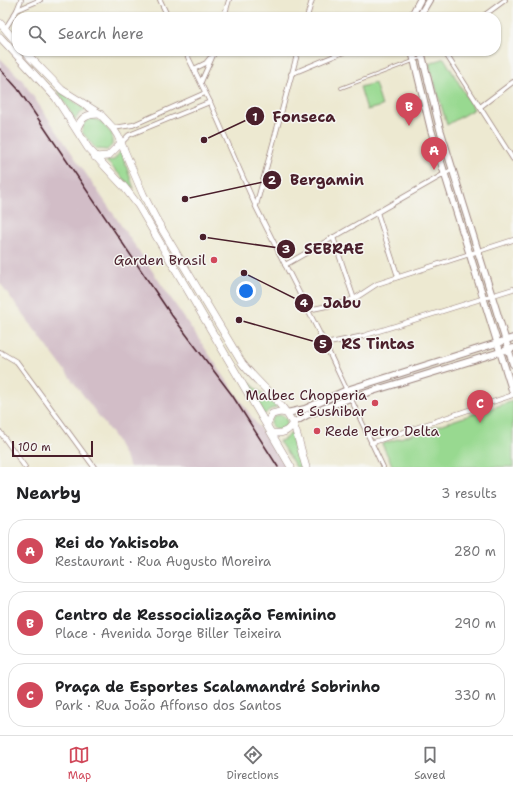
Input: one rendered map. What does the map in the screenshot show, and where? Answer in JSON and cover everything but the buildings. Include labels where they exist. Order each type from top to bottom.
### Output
[{"type":"main road","points":[[2,26],[12,37]]},
{"type":"main road","points":[[0,37],[12,50]]},
{"type":"main road","points":[[17,56],[56,98],[95,157],[125,188],[138,205],[291,467]]},
{"type":"main road","points":[[29,56],[62,90],[100,114],[112,128],[121,142],[142,194],[242,363],[287,413],[293,423],[306,467]]},
{"type":"main road","points":[[77,130],[80,120],[84,117],[91,114],[100,114]]},
{"type":"main road","points":[[95,157],[108,156],[121,142]]},
{"type":"main road","points":[[267,424],[272,414],[280,412],[287,413]]},
{"type":"main road","points":[[272,433],[280,434],[285,432],[293,423]]},
{"type":"street","points":[[18,10],[21,0]]},
{"type":"street","points":[[18,10],[40,0]]},
{"type":"street","points":[[160,0],[166,12]]},
{"type":"street","points":[[225,12],[229,0]]},
{"type":"street","points":[[308,12],[312,0]]},
{"type":"street","points":[[414,12],[420,0]]},
{"type":"street","points":[[423,12],[429,0]]},
{"type":"street","points":[[489,12],[505,0]]},
{"type":"street","points":[[2,26],[12,16]]},
{"type":"street","points":[[188,56],[201,82],[256,207],[325,344],[383,467]]},
{"type":"street","points":[[194,69],[206,63],[211,56]]},
{"type":"street","points":[[201,82],[213,56]]},
{"type":"street","points":[[256,207],[296,56]]},
{"type":"street","points":[[291,74],[334,56]]},
{"type":"street","points":[[371,442],[513,394],[471,254],[431,130],[414,56]]},
{"type":"street","points":[[447,56],[513,159]]},
{"type":"street","points":[[422,58],[440,129],[506,340],[511,348],[513,364]]},
{"type":"street","points":[[480,107],[513,82]]},
{"type":"street","points":[[112,128],[133,125],[205,93]]},
{"type":"street","points":[[121,142],[129,135],[210,102]]},
{"type":"street","points":[[164,112],[167,119]]},
{"type":"street","points":[[431,130],[440,129]]},
{"type":"street","points":[[285,264],[444,172],[453,169]]},
{"type":"street","points":[[377,212],[398,278]]},
{"type":"street","points":[[333,237],[354,299]]},
{"type":"street","points":[[308,310],[354,299],[377,284],[513,240]]},
{"type":"street","points":[[325,344],[363,336],[513,289]]},
{"type":"street","points":[[287,413],[305,409],[347,390],[513,338]]},
{"type":"street","points":[[293,423],[307,414],[350,398],[511,348]]},
{"type":"street","points":[[0,352],[17,362],[94,467]]},
{"type":"street","points":[[0,432],[25,467]]},
{"type":"lane","points":[[341,88],[422,58]]},
{"type":"shaded area","points":[[0,58],[22,80],[286,467],[130,467],[115,438],[0,283]]},
{"type":"green space","points":[[444,58],[474,109],[447,125],[429,64]]},
{"type":"green space","points":[[375,83],[382,106],[367,110],[360,87]]},
{"type":"green space","points":[[57,89],[86,110],[79,114],[75,120]]},
{"type":"green space","points":[[90,118],[100,121],[112,134],[112,145],[107,150],[96,149],[82,132],[84,123]]},
{"type":"green space","points":[[121,151],[134,189],[106,161],[114,160]]},
{"type":"green space","points":[[241,375],[277,407],[269,410],[264,415]]},
{"type":"green space","points":[[513,401],[513,467],[393,467],[382,444]]},
{"type":"green space","points":[[279,415],[285,417],[287,423],[285,429],[279,431],[273,429],[271,423],[273,417]]},
{"type":"green space","points":[[292,433],[301,467],[296,467],[279,441],[283,440]]},
{"type":"railway","points":[[0,69],[18,89],[170,313],[232,395],[278,467]]},
{"type":"place","name":"Centro de Ressocialização Feminino","points":[[409,126]]},
{"type":"place","name":"Fonseca","points":[[204,140]]},
{"type":"place","name":"Rei do Yakisoba","points":[[434,170]]},
{"type":"place","name":"Bergamin","points":[[185,199]]},
{"type":"place","name":"SEBRAE","points":[[203,237]]},
{"type":"place","name":"Garden Brasil","points":[[214,260]]},
{"type":"place","name":"Jabu","points":[[244,273]]},
{"type":"place","name":"RS Tintas","points":[[239,320]]},
{"type":"place","name":"Malbec Chopperia e Sushibar","points":[[375,403]]},
{"type":"place","name":"Praça de Esportes Scalamandré Sobrinho","points":[[480,423]]},
{"type":"place","name":"Rede Petro Delta","points":[[317,431]]}]
